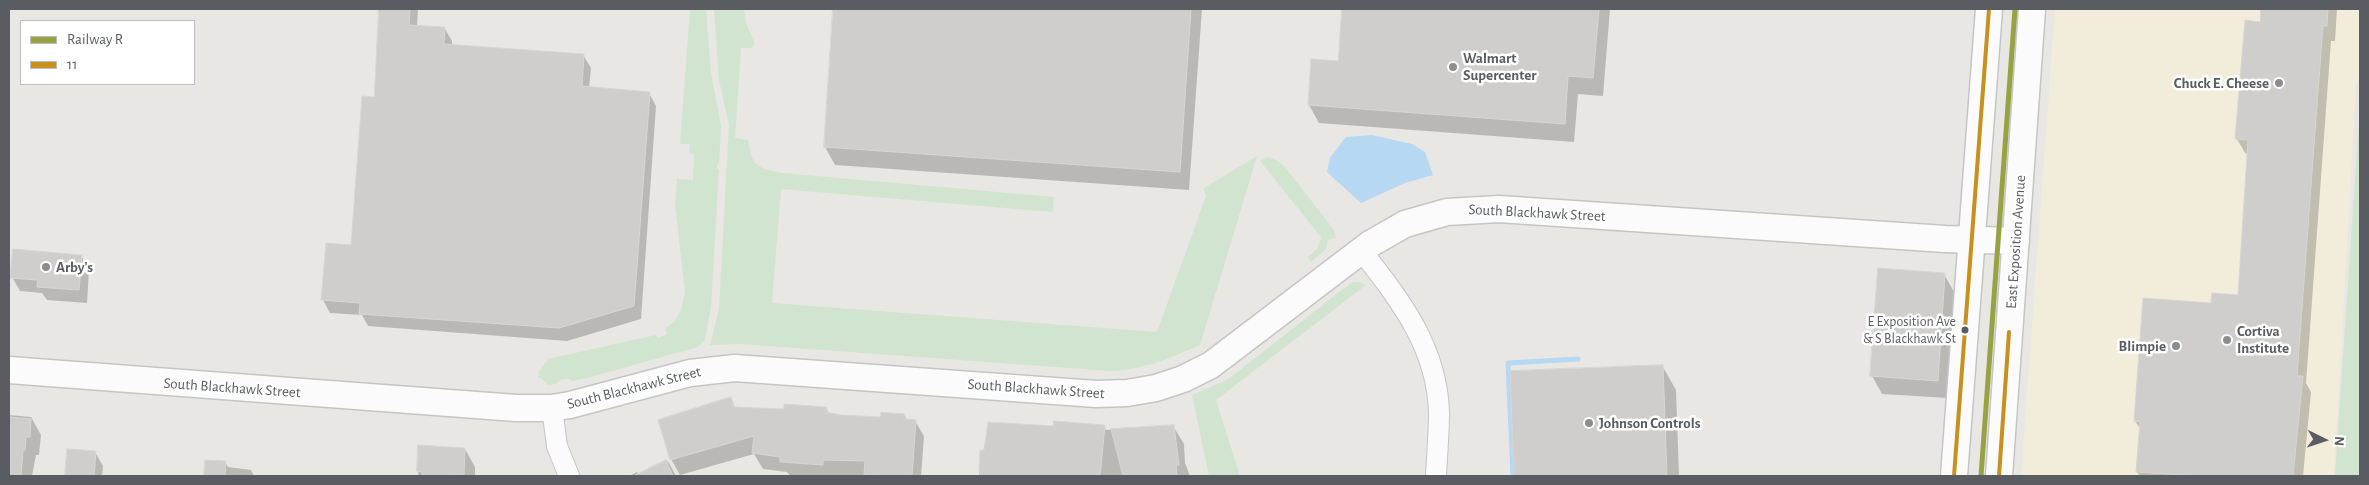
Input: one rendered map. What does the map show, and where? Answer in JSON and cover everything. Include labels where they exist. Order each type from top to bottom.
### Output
[{"type":"street","points":[[1954,476],[1989,9]]},
{"type":"street","name":"East Exposition Avenue","points":[[1999,476],[2032,9]]},
{"type":"street","name":"South Blackhawk Street","points":[[9,370],[516,408],[552,408],[690,373],[735,368],[1096,394],[1142,391],[1183,379],[1222,358],[1361,250],[1386,234],[1417,220],[1448,212],[1479,208],[1972,241],[2016,241]]},
{"type":"street","points":[[1361,250],[1407,311],[1428,353],[1436,382],[1439,409],[1436,476]]},
{"type":"street","points":[[552,408],[557,446],[569,476]]},
{"type":"shaded area","points":[[2055,9],[2360,9],[2360,76],[2356,86],[2334,476],[2021,476]]},
{"type":"green space","points":[[690,9],[706,9],[711,73],[721,126],[719,163],[717,164],[717,169],[719,169],[711,307],[705,340],[698,347],[587,378],[572,381],[567,378],[560,380],[558,383],[548,385],[541,378],[538,378],[539,372],[548,359],[656,335],[658,338],[667,334],[665,329],[675,321],[681,310],[685,292],[675,204],[677,179],[693,180],[694,154],[689,153],[690,144],[680,144]]},
{"type":"green space","points":[[714,9],[744,9],[746,23],[755,44],[751,48],[741,48],[735,138],[748,140],[751,156],[756,164],[764,169],[782,173],[1054,197],[1053,212],[781,189],[772,303],[1157,332],[1206,196],[1204,188],[1257,156],[1200,345],[1145,366],[1110,371],[741,344],[710,345],[719,309],[729,125],[719,80]]},
{"type":"green space","points":[[2360,105],[2360,476],[2335,476]]},
{"type":"green space","points":[[1267,157],[1278,161],[1285,167],[1334,230],[1336,238],[1328,240],[1326,249],[1311,262],[1308,257],[1318,248],[1321,237],[1260,161]]},
{"type":"green space","points":[[1352,282],[1360,282],[1366,285],[1216,400],[1240,476],[1209,476],[1192,395],[1227,380]]},
{"type":"water","points":[[1372,135],[1412,144],[1425,152],[1433,175],[1405,183],[1361,203],[1327,172],[1330,158],[1346,137]]},
{"type":"building","points":[[379,9],[410,9],[409,25],[445,27],[444,44],[584,54],[582,86],[650,92],[634,306],[559,328],[359,314],[360,303],[321,300],[326,243],[351,245],[362,96],[374,97]]},
{"type":"building","points":[[833,9],[1191,9],[1180,172],[824,147]]},
{"type":"building","name":"Walmart Supercenter","points":[[1342,9],[1599,9],[1593,78],[1568,76],[1565,124],[1308,105],[1311,59],[1338,61]]},
{"type":"building","points":[[2261,9],[2328,9],[2327,26],[2323,26],[2314,145],[2297,376],[2303,376],[2293,476],[2199,476],[2136,472],[2140,422],[2134,421],[2143,298],[2211,303],[2212,293],[2238,295],[2248,140],[2235,139],[2245,20],[2260,22]]},
{"type":"building","points":[[13,249],[82,255],[79,290],[37,287],[38,280],[10,278]]},
{"type":"building","points":[[1878,268],[1945,273],[1938,381],[1870,376]]},
{"type":"building","name":"Johnson Controls","points":[[1663,365],[1667,476],[1514,476],[1510,371]]},
{"type":"building","points":[[731,397],[734,407],[784,409],[784,404],[827,407],[826,412],[841,415],[880,417],[881,412],[904,414],[904,419],[916,420],[912,476],[864,475],[865,461],[823,460],[823,465],[780,462],[780,457],[752,453],[754,436],[670,460],[658,420]]},
{"type":"building","points":[[9,417],[31,419],[30,437],[26,437],[25,450],[23,450],[21,476],[9,476]]},
{"type":"building","points":[[1054,421],[1105,425],[1100,476],[981,476],[979,470],[980,450],[984,450],[988,422],[1053,426]]},
{"type":"building","points":[[1174,425],[1179,465],[1176,466],[1177,476],[1123,476],[1111,429]]},
{"type":"building","points":[[418,445],[465,448],[464,475],[422,476],[422,472],[417,471]]},
{"type":"building","points":[[67,449],[96,451],[94,476],[65,476]]},
{"type":"building","points":[[205,460],[226,461],[225,476],[204,476]]},
{"type":"building","points":[[666,460],[673,476],[634,476]]},
{"type":"waterway","points":[[1513,476],[1508,363],[1578,359]]},
{"type":"rail line","name":"R","points":[[1981,476],[2015,9]]},
{"type":"transit line","name":"11","points":[[1954,476],[1989,9]]},
{"type":"transit line","name":"11","points":[[1999,476],[2009,332]]},
{"type":"place","name":"Walmart Supercenter","points":[[1453,67]]},
{"type":"place","name":"Chuck E. Cheese","points":[[2279,83]]},
{"type":"place","name":"Arby's","points":[[46,267]]},
{"type":"place","name":"E Exposition Ave & S Blackhawk St","points":[[1965,330]]},
{"type":"place","name":"Cortiva Institute","points":[[2227,340]]},
{"type":"place","name":"Blimpie","points":[[2176,346]]},
{"type":"place","name":"Johnson Controls","points":[[1589,423]]}]
